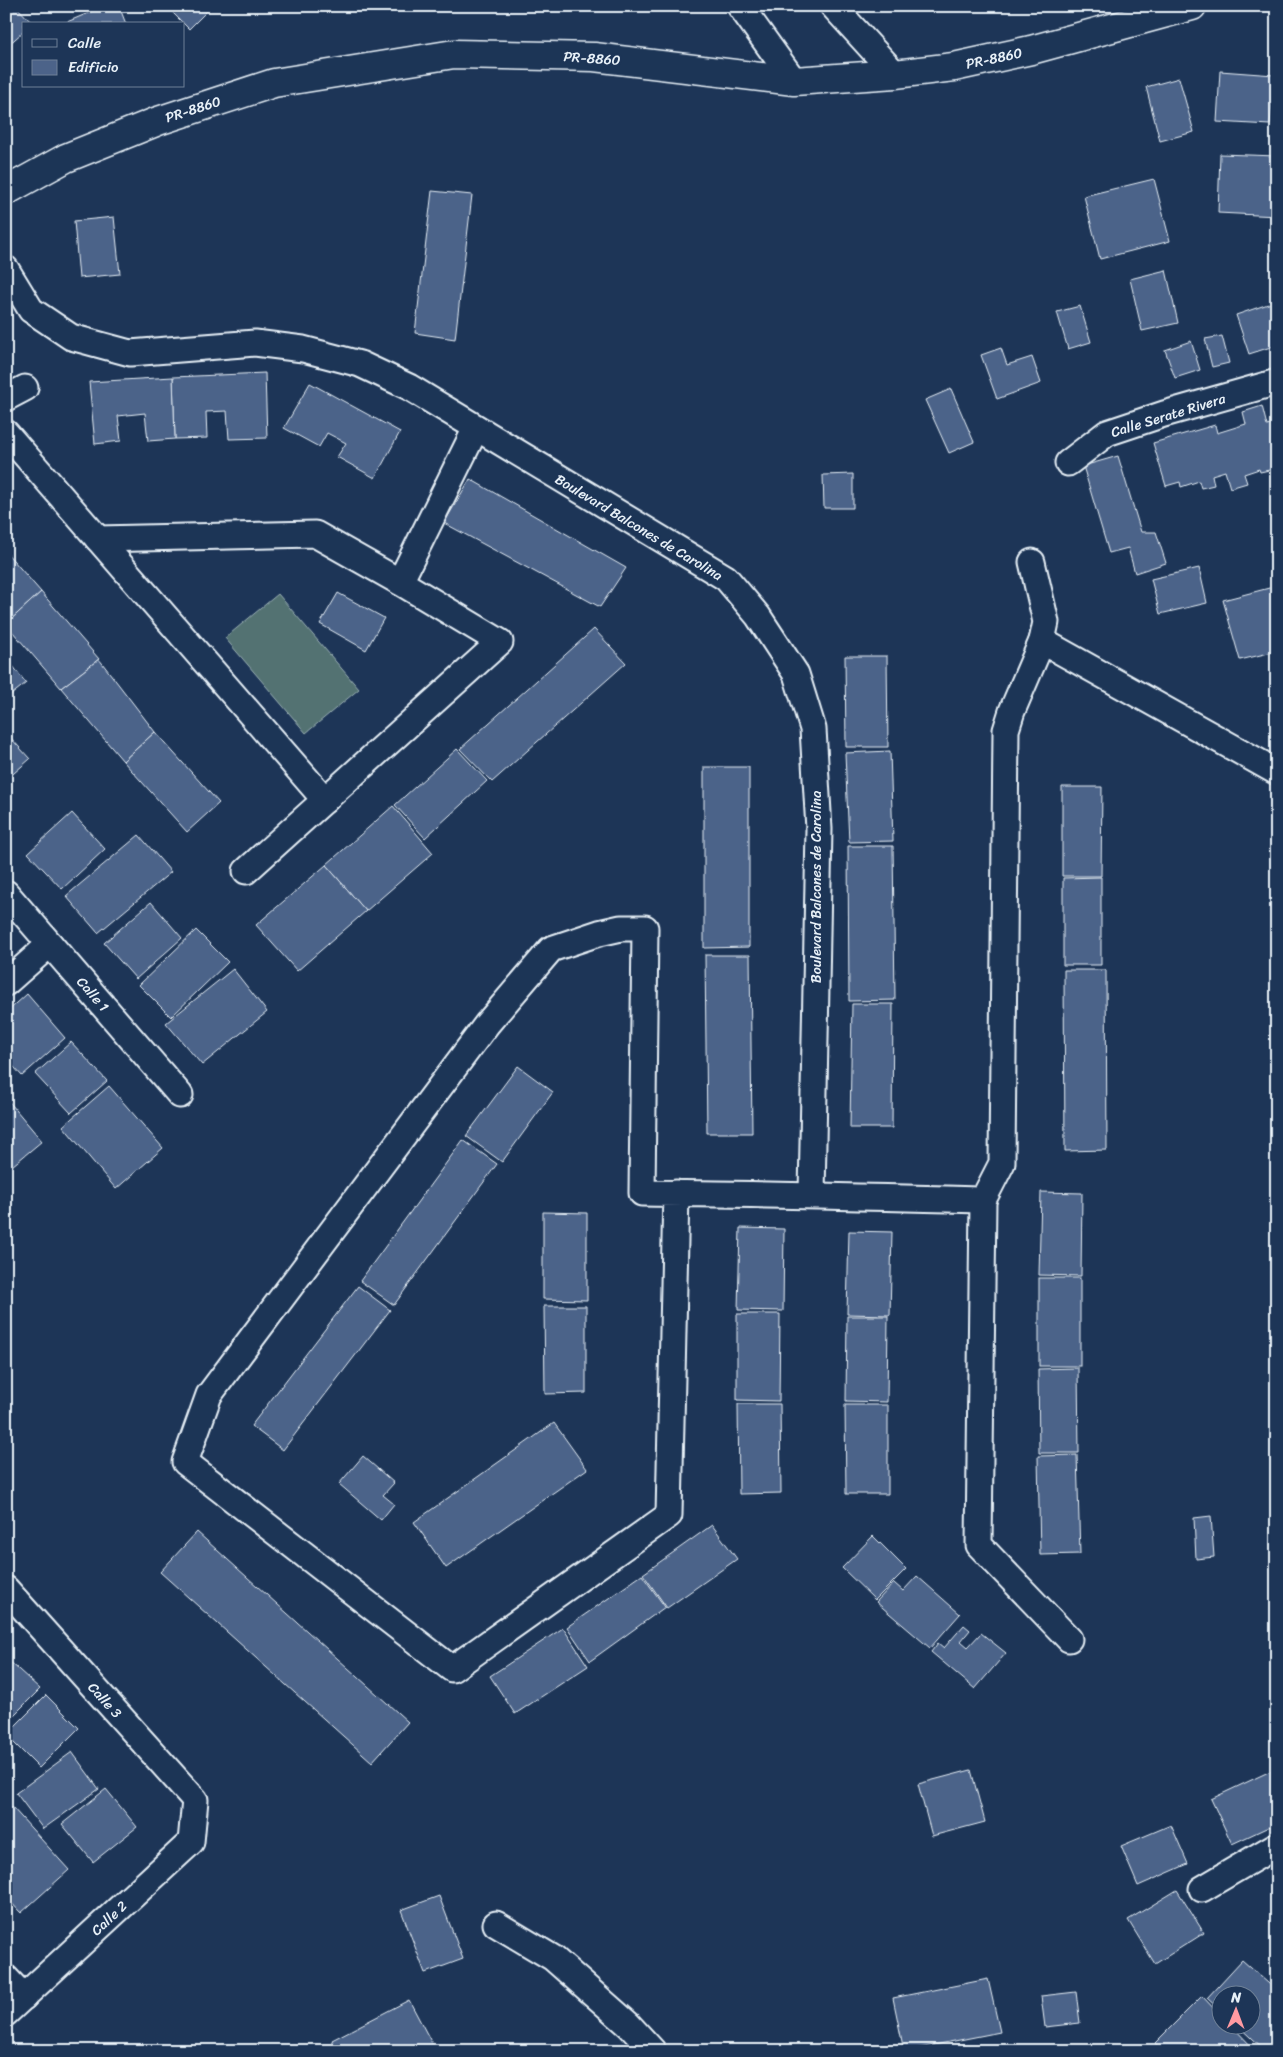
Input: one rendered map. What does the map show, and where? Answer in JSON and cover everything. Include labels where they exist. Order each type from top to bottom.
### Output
[{"type":"street","points":[[740,6],[794,81]]},
{"type":"street","points":[[833,6],[895,74]]},
{"type":"street","name":"PR-8860","points":[[6,191],[66,158],[158,121],[274,83],[454,54],[594,57],[794,81],[895,74],[954,67],[1031,50],[1192,6]]},
{"type":"street","name":"Boulevard Balcones de Carolina","points":[[6,269],[31,310],[71,338],[130,352],[255,343],[304,348],[360,364],[409,388],[726,578],[758,616],[796,674],[813,729],[819,829],[812,1195]]},
{"type":"street","name":"Calle Serate Rivera","points":[[1068,463],[1107,433],[1164,414],[1277,382]]},
{"type":"street","points":[[400,582],[476,428]]},
{"type":"street","points":[[6,433],[325,800]]},
{"type":"street","points":[[98,539],[315,534],[500,642],[246,871]]},
{"type":"street","points":[[1032,562],[1046,622],[1042,641],[1012,710],[1006,730],[1002,1163],[983,1200],[979,1545],[1069,1639]]},
{"type":"street","points":[[1042,641],[1277,772]]},
{"type":"street","name":"Calle 1","points":[[6,893],[180,1095]]},
{"type":"street","points":[[676,1194],[668,1515],[452,1669],[185,1462],[209,1395],[487,1024],[551,949],[599,933],[621,928],[645,928],[642,1193],[983,1200]]},
{"type":"street","points":[[6,983],[50,944]]},
{"type":"street","name":"Calle 3","points":[[6,1589],[195,1800],[194,1814]]},
{"type":"street","name":"Calle 2","points":[[15,2005],[191,1842],[194,1814]]},
{"type":"street","points":[[1202,1889],[1277,1845]]},
{"type":"street","points":[[496,1924],[553,1958],[628,2025],[653,2051]]},
{"type":"street","points":[[6,1978],[15,2005]]},
{"type":"green space","points":[[278,594],[359,689],[306,733],[225,638]]},
{"type":"building","points":[[6,6],[16,6],[31,22],[22,22],[22,33],[6,47]]},
{"type":"building","points":[[105,6],[119,6],[125,22],[67,22]]},
{"type":"building","points":[[166,6],[212,6],[189,29],[185,22],[182,22]]},
{"type":"building","points":[[1220,71],[1274,75],[1270,125],[1217,122]]},
{"type":"building","points":[[1179,78],[1194,132],[1160,141],[1146,87]]},
{"type":"building","points":[[1220,154],[1277,156],[1277,216],[1218,213]]},
{"type":"building","points":[[1154,179],[1170,241],[1100,259],[1084,196]]},
{"type":"building","points":[[432,191],[472,195],[455,339],[415,333]]},
{"type":"building","points":[[114,217],[120,274],[79,278],[74,221]]},
{"type":"building","points":[[1166,270],[1178,323],[1142,331],[1130,279]]},
{"type":"building","points":[[1277,301],[1277,345],[1249,354],[1236,315]]},
{"type":"building","points":[[1080,306],[1091,342],[1068,349],[1057,312]]},
{"type":"building","points":[[1222,336],[1229,363],[1212,367],[1205,339]]},
{"type":"building","points":[[1191,341],[1200,370],[1175,378],[1165,350]]},
{"type":"building","points":[[1001,348],[1007,365],[1032,357],[1041,383],[997,399],[981,355]]},
{"type":"building","points":[[265,373],[267,438],[229,439],[227,411],[206,412],[207,438],[175,439],[173,377]]},
{"type":"building","points":[[173,377],[175,439],[148,441],[145,413],[118,416],[121,441],[95,444],[89,382]]},
{"type":"building","points":[[310,383],[400,432],[375,478],[337,457],[346,443],[327,433],[319,447],[284,428]]},
{"type":"building","points":[[951,389],[974,442],[949,453],[925,400]]},
{"type":"building","points":[[1262,406],[1267,426],[1277,423],[1277,473],[1275,474],[1274,469],[1260,472],[1259,469],[1244,474],[1247,483],[1230,488],[1225,471],[1212,475],[1214,485],[1201,488],[1199,481],[1181,487],[1180,482],[1166,486],[1153,443],[1215,425],[1217,433],[1246,424],[1243,412]]},
{"type":"building","points":[[1118,456],[1141,532],[1156,532],[1166,563],[1135,573],[1128,548],[1109,553],[1083,466]]},
{"type":"building","points":[[853,474],[853,508],[824,508],[823,475]]},
{"type":"building","points":[[470,479],[626,568],[600,607],[444,523]]},
{"type":"building","points":[[6,552],[41,592],[6,624]]},
{"type":"building","points":[[1199,568],[1207,603],[1160,614],[1151,579]]},
{"type":"building","points":[[1277,586],[1277,651],[1240,660],[1223,600]]},
{"type":"building","points":[[41,592],[99,659],[61,688],[6,624]]},
{"type":"building","points":[[338,593],[384,618],[366,650],[320,624]]},
{"type":"building","points":[[594,629],[626,663],[492,782],[460,749]]},
{"type":"building","points":[[845,656],[887,656],[888,747],[846,747]]},
{"type":"building","points":[[6,657],[26,683],[6,699]]},
{"type":"building","points":[[99,659],[155,732],[123,761],[61,688]]},
{"type":"building","points":[[155,732],[219,803],[187,832],[123,761]]},
{"type":"building","points":[[9,736],[30,759],[6,780],[6,738]]},
{"type":"building","points":[[457,749],[487,781],[425,838],[395,805]]},
{"type":"building","points":[[890,751],[893,841],[849,842],[845,753]]},
{"type":"building","points":[[704,767],[749,767],[749,947],[704,948]]},
{"type":"building","points":[[1062,787],[1102,787],[1101,876],[1062,876]]},
{"type":"building","points":[[393,806],[433,853],[366,911],[326,865]]},
{"type":"building","points":[[72,813],[105,849],[62,889],[28,853]]},
{"type":"building","points":[[139,835],[171,872],[98,933],[66,896]]},
{"type":"building","points":[[848,846],[893,846],[895,1000],[849,1001]]},
{"type":"building","points":[[326,865],[366,911],[297,971],[256,925]]},
{"type":"building","points":[[1101,877],[1101,965],[1063,965],[1063,878]]},
{"type":"building","points":[[151,902],[182,938],[136,979],[104,943]]},
{"type":"building","points":[[196,930],[228,962],[171,1017],[139,985]]},
{"type":"building","points":[[705,955],[750,955],[752,1133],[707,1133]]},
{"type":"building","points":[[233,969],[267,1012],[202,1065],[166,1023]]},
{"type":"building","points":[[1064,970],[1106,970],[1107,1150],[1065,1151]]},
{"type":"building","points":[[27,994],[65,1038],[22,1076],[6,1058],[6,1013]]},
{"type":"building","points":[[852,1004],[893,1004],[892,1128],[850,1128]]},
{"type":"building","points":[[71,1042],[107,1081],[71,1113],[35,1074]]},
{"type":"building","points":[[518,1066],[553,1092],[502,1162],[466,1136]]},
{"type":"building","points":[[109,1086],[163,1148],[116,1189],[63,1126]]},
{"type":"building","points":[[6,1098],[42,1141],[6,1171]]},
{"type":"building","points":[[463,1140],[497,1164],[394,1305],[360,1281]]},
{"type":"building","points":[[1041,1192],[1082,1193],[1081,1276],[1039,1275]]},
{"type":"building","points":[[543,1212],[587,1213],[587,1300],[543,1299]]},
{"type":"building","points":[[740,1228],[784,1229],[783,1311],[738,1310]]},
{"type":"building","points":[[849,1231],[892,1232],[890,1315],[847,1314]]},
{"type":"building","points":[[1039,1278],[1080,1278],[1080,1366],[1039,1366]]},
{"type":"building","points":[[358,1286],[390,1310],[283,1450],[251,1426]]},
{"type":"building","points":[[544,1306],[586,1306],[586,1393],[545,1394]]},
{"type":"building","points":[[737,1314],[780,1314],[779,1401],[737,1400]]},
{"type":"building","points":[[847,1316],[888,1316],[887,1402],[846,1401]]},
{"type":"building","points":[[1078,1368],[1079,1453],[1039,1453],[1038,1369]]},
{"type":"building","points":[[738,1404],[780,1404],[781,1493],[739,1494]]},
{"type":"building","points":[[845,1405],[888,1405],[888,1494],[846,1494]]},
{"type":"building","points":[[554,1423],[587,1469],[446,1568],[414,1522]]},
{"type":"building","points":[[1077,1455],[1080,1554],[1040,1555],[1038,1456]]},
{"type":"building","points":[[363,1456],[394,1483],[383,1495],[394,1504],[381,1520],[339,1484]]},
{"type":"building","points":[[1211,1516],[1214,1557],[1196,1559],[1194,1518]]},
{"type":"building","points":[[712,1525],[737,1559],[667,1608],[643,1574]]},
{"type":"building","points":[[197,1532],[408,1722],[372,1762],[160,1572]]},
{"type":"building","points":[[873,1536],[906,1569],[875,1600],[842,1568]]},
{"type":"building","points":[[642,1575],[665,1607],[590,1661],[567,1627]]},
{"type":"building","points":[[917,1576],[960,1614],[930,1648],[876,1602],[894,1583],[903,1591]]},
{"type":"building","points":[[964,1625],[970,1630],[961,1641],[968,1647],[981,1633],[1006,1653],[975,1689],[931,1652],[938,1643],[944,1648]]},
{"type":"building","points":[[563,1628],[588,1666],[515,1714],[490,1676]]},
{"type":"building","points":[[8,1660],[40,1689],[6,1723],[6,1662]]},
{"type":"building","points":[[46,1695],[79,1728],[39,1768],[6,1735]]},
{"type":"building","points":[[72,1752],[99,1789],[43,1829],[16,1793]]},
{"type":"building","points":[[1277,1768],[1277,1823],[1232,1844],[1211,1799]]},
{"type":"building","points":[[971,1770],[985,1822],[932,1836],[918,1784]]},
{"type":"building","points":[[106,1789],[137,1827],[93,1862],[62,1824]]},
{"type":"building","points":[[12,1807],[69,1870],[21,1913],[6,1897],[6,1812]]},
{"type":"building","points":[[1171,1825],[1188,1864],[1138,1886],[1121,1846]]},
{"type":"building","points":[[1177,1890],[1204,1933],[1155,1964],[1128,1920]]},
{"type":"building","points":[[439,1896],[463,1959],[425,1973],[401,1910]]},
{"type":"building","points":[[1242,1960],[1277,1991],[1277,2051],[1266,2051],[1248,2034],[1260,2034],[1260,1984],[1220,1984]]},
{"type":"building","points":[[988,1979],[1000,2032],[904,2051],[893,1998]]},
{"type":"building","points":[[1076,1992],[1080,2023],[1045,2027],[1041,1996]]},
{"type":"building","points":[[1202,1996],[1210,2004],[1210,2034],[1240,2034],[1256,2051],[1162,2051],[1155,2043]]},
{"type":"building","points":[[409,2000],[436,2051],[338,2051],[332,2040]]}]
